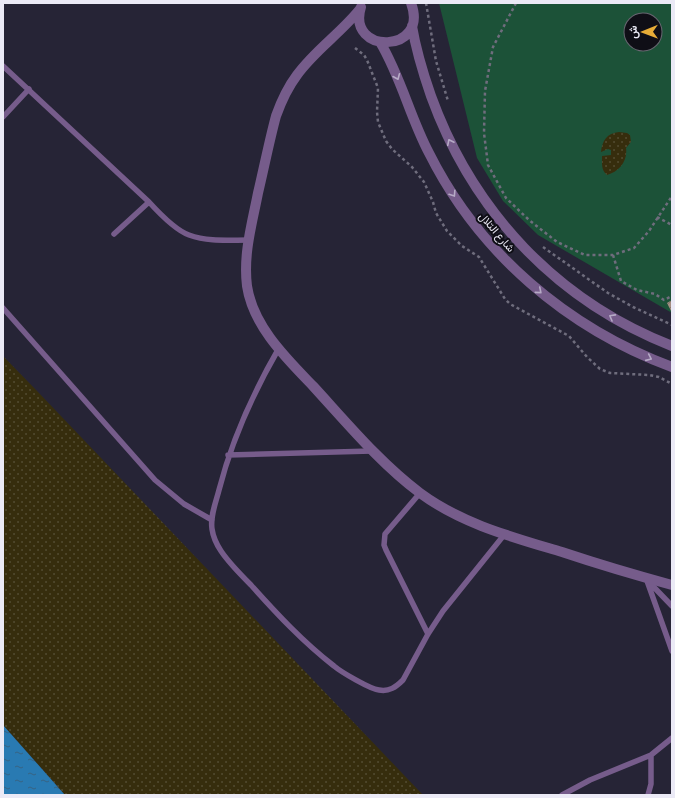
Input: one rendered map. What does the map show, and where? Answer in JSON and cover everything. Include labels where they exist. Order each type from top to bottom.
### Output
[{"type":"street","name":"شارع التلال","points":[[411,3],[414,11],[412,26],[416,51],[449,141],[463,167],[496,216],[535,260],[581,297],[631,328],[672,346]]},
{"type":"street","points":[[361,6],[359,16],[363,30],[373,40],[388,43],[395,42],[408,33],[412,26]]},
{"type":"street","points":[[361,6],[350,21],[307,62],[297,74],[281,102],[271,131],[248,240],[245,264],[247,287],[254,310],[264,330],[310,383],[374,451],[420,493],[446,510],[504,535],[672,585]]},
{"type":"street","name":"شارع التلال","points":[[380,42],[392,64],[428,152],[443,180],[475,225],[500,255],[547,298],[572,317],[627,348],[672,367]]},
{"type":"lane","points":[[3,66],[149,202],[165,220],[188,235],[215,240],[248,240]]},
{"type":"lane","points":[[3,117],[29,89]]},
{"type":"lane","points":[[114,234],[149,202]]},
{"type":"lane","points":[[3,308],[155,480],[184,504],[212,520]]},
{"type":"lane","points":[[280,348],[253,396],[228,456],[212,520],[212,529],[216,542],[222,552],[272,609],[335,667],[378,690],[388,690],[397,686],[403,680],[428,634],[443,612],[504,535]]},
{"type":"lane","points":[[228,456],[374,451]]},
{"type":"lane","points":[[420,493],[388,529],[384,539],[386,550],[428,634]]},
{"type":"lane","points":[[646,578],[672,606]]},
{"type":"lane","points":[[646,578],[672,650]]},
{"type":"lane","points":[[562,795],[590,780],[651,755],[672,738]]},
{"type":"lane","points":[[648,795],[652,784],[651,755]]},
{"type":"path","points":[[426,3],[436,61],[449,107]]},
{"type":"path","points":[[516,3],[493,47],[485,91],[484,133],[488,165],[506,198],[529,220],[557,242],[585,255],[613,255],[634,248],[649,231],[672,196]]},
{"type":"path","points":[[657,217],[672,225]]},
{"type":"path","points":[[542,246],[608,294],[672,325]]},
{"type":"path","points":[[613,255],[621,281],[637,290],[655,294],[664,300],[672,296]]},
{"type":"green space","points":[[439,3],[672,3],[672,313],[538,235],[503,201],[477,158]]},
{"type":"sand","points":[[619,132],[630,135],[631,142],[626,148],[626,157],[622,165],[619,169],[607,175],[603,169],[602,156],[611,155],[611,150],[608,149],[601,152],[603,144],[608,136]]},
{"type":"sand","points":[[3,356],[423,795],[65,795],[3,725]]},
{"type":"water","points":[[3,725],[65,795],[3,795]]},
{"type":"building","points":[[672,300],[672,313],[667,303]]}]
